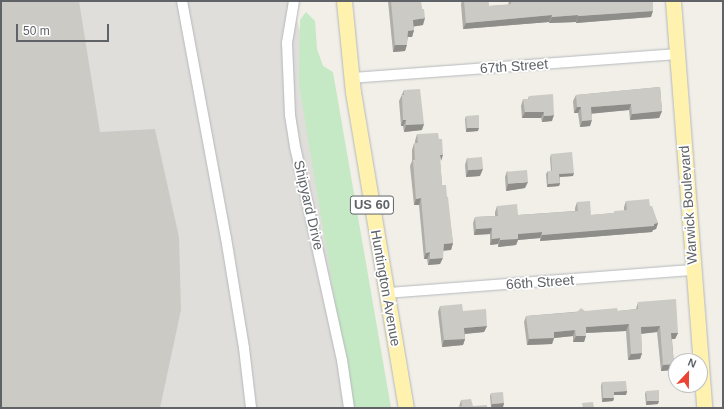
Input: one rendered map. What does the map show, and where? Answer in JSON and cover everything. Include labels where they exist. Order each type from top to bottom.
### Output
[{"type":"main road","name":"Huntington Avenue","points":[[344,1],[351,78],[406,408]]},
{"type":"main road","name":"Warwick Boulevard","points":[[673,1],[704,408]]},
{"type":"street","points":[[182,1],[226,238],[243,341],[251,408]]},
{"type":"street","name":"Shipyard Drive","points":[[294,1],[288,43],[290,116],[296,151],[342,360],[350,408]]},
{"type":"street","name":"67th Street","points":[[351,78],[676,54]]},
{"type":"street","name":"66th Street","points":[[387,293],[693,270]]},
{"type":"shaded area","points":[[1,1],[291,1],[335,146],[381,408],[1,408]]},
{"type":"green space","points":[[306,12],[315,21],[317,49],[323,66],[333,72],[391,408],[353,408],[299,84],[300,20]]},
{"type":"building","points":[[1,1],[79,1],[100,132],[155,129],[179,237],[181,310],[160,408],[1,408]]},
{"type":"building","points":[[391,1],[421,1],[421,9],[424,9],[425,18],[413,20],[414,30],[408,31],[407,45],[395,45]]},
{"type":"building","points":[[464,1],[488,1],[489,6],[511,4],[511,1],[653,1],[653,11],[578,16],[552,17],[552,15],[466,23]]},
{"type":"building","points":[[660,87],[662,111],[632,114],[631,104],[591,107],[592,120],[582,121],[581,107],[577,107],[576,95]]},
{"type":"building","points":[[420,89],[424,124],[406,125],[406,120],[403,120],[402,95],[404,95],[404,90]]},
{"type":"building","points":[[553,94],[554,115],[544,116],[544,112],[525,112],[523,99],[529,99],[529,96]]},
{"type":"building","points":[[479,115],[479,128],[467,128],[466,116]]},
{"type":"building","points":[[438,133],[439,139],[442,139],[443,155],[440,155],[442,185],[446,185],[453,243],[444,244],[443,258],[430,259],[430,252],[426,253],[421,198],[416,199],[413,160],[415,160],[414,143],[418,143],[417,134]]},
{"type":"building","points":[[572,152],[574,173],[559,174],[560,183],[548,184],[548,171],[552,171],[551,154]]},
{"type":"building","points":[[482,157],[483,169],[468,170],[467,158]]},
{"type":"building","points":[[527,170],[528,182],[508,184],[507,172]]},
{"type":"building","points":[[649,199],[650,206],[652,206],[658,223],[654,224],[654,226],[542,235],[542,232],[518,234],[518,239],[500,240],[500,238],[492,239],[492,228],[476,229],[475,217],[498,216],[497,206],[517,204],[518,215],[578,211],[577,202],[590,201],[591,215],[627,210],[626,201]]},
{"type":"building","points":[[676,299],[678,333],[671,333],[673,353],[668,353],[668,365],[663,365],[660,326],[641,327],[642,353],[631,354],[629,324],[586,327],[586,336],[576,336],[575,330],[554,332],[554,338],[529,339],[526,316],[577,312],[581,308],[585,311],[617,308],[618,311],[638,309],[638,302]]},
{"type":"building","points":[[462,304],[463,311],[486,309],[487,326],[464,328],[465,339],[444,340],[440,306]]},
{"type":"building","points":[[626,381],[627,391],[614,392],[614,398],[603,398],[602,382]]},
{"type":"building","points":[[659,390],[659,401],[647,401],[646,391]]},
{"type":"building","points":[[503,392],[504,403],[492,404],[491,393]]},
{"type":"building","points":[[471,399],[473,406],[487,405],[487,408],[454,408],[462,406],[461,400]]},
{"type":"building","points":[[593,402],[594,408],[583,408],[582,403]]}]
